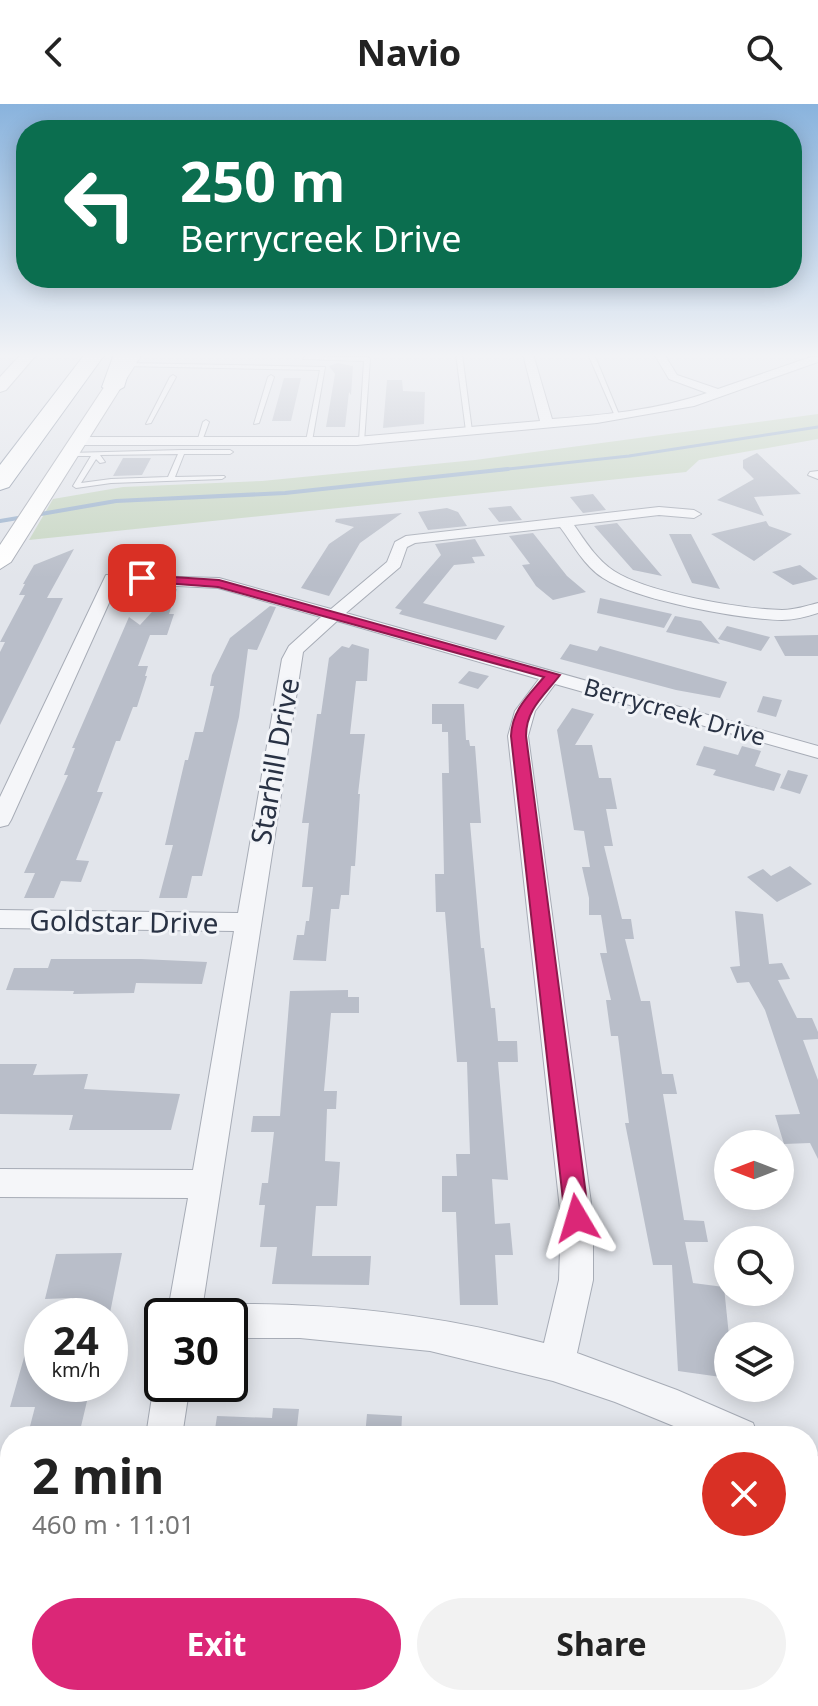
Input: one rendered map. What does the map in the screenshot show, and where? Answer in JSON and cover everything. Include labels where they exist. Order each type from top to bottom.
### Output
[{"type":"highway","points":[[0,482],[40,429]]},
{"type":"main road","points":[[0,562],[87,429]]},
{"type":"street","points":[[75,447],[199,441],[253,431],[309,441],[362,441],[494,429]]},
{"type":"street","name":"Starhill Drive","points":[[187,1298],[247,922],[295,650],[394,564],[400,545],[411,539],[659,511],[694,514]]},
{"type":"street","points":[[563,521],[599,567],[611,577],[637,587],[760,613],[784,615],[818,608]]},
{"type":"street","name":"Berrycreek Drive","points":[[0,820],[112,578],[219,583],[818,752]]},
{"type":"street","points":[[553,675],[525,709],[519,721],[518,736],[577,1218],[576,1280],[557,1363]]},
{"type":"street","name":"Goldstar Drive","points":[[0,919],[247,922]]},
{"type":"street","points":[[0,1183],[207,1184]]},
{"type":"street","points":[[248,1321],[363,1322],[451,1335],[557,1363],[671,1405],[718,1426]]},
{"type":"street","points":[[166,1426],[169,1402]]},
{"type":"lane","points":[[199,441],[204,429]]},
{"type":"lane","points":[[309,441],[311,429]]},
{"type":"lane","points":[[362,441],[363,429]]},
{"type":"lane","points":[[75,447],[95,454],[230,452]]},
{"type":"lane","points":[[171,479],[182,452]]},
{"type":"lane","points":[[76,486],[101,465],[95,454]]},
{"type":"lane","points":[[76,486],[95,454]]},
{"type":"lane","points":[[76,486],[222,477]]},
{"type":"green space","points":[[708,429],[818,429],[818,439],[699,460],[686,472],[29,540],[53,499],[123,487],[262,481],[475,460]]},
{"type":"building","points":[[757,453],[801,494],[754,497],[764,516],[717,500],[754,479],[743,468],[743,460]]},
{"type":"building","points":[[123,458],[151,458],[142,475],[113,476]]},
{"type":"building","points":[[593,494],[606,510],[583,513],[570,497]]},
{"type":"building","points":[[511,506],[522,520],[499,522],[488,508]]},
{"type":"building","points":[[447,508],[458,512],[467,526],[428,530],[418,512]]},
{"type":"building","points":[[402,513],[360,543],[329,596],[301,588],[329,544],[354,527],[335,522],[336,519]]},
{"type":"building","points":[[766,521],[769,526],[792,534],[754,561],[711,534]]},
{"type":"building","points":[[617,523],[662,576],[633,570],[594,526]]},
{"type":"building","points":[[533,533],[567,576],[586,592],[553,600],[536,586],[522,565],[530,564],[509,536]]},
{"type":"building","points":[[669,534],[691,534],[720,589],[692,583]]},
{"type":"building","points":[[475,539],[485,556],[472,557],[475,563],[454,565],[423,603],[505,626],[496,640],[399,614],[402,610],[395,608],[441,555],[435,544]]},
{"type":"building","points":[[74,549],[47,598],[63,598],[0,725],[0,652],[5,642],[0,642],[25,595],[19,595],[23,584],[34,565]]},
{"type":"building","points":[[800,565],[818,579],[793,585],[772,572]]},
{"type":"building","points":[[173,589],[177,589],[169,614],[174,614],[167,635],[150,635],[138,666],[148,666],[137,707],[133,707],[120,741],[116,741],[97,792],[103,792],[76,860],[89,861],[81,882],[61,881],[54,898],[24,898],[35,873],[24,873],[68,775],[64,775],[75,748],[72,748],[129,617],[140,625]]},
{"type":"building","points":[[600,598],[672,614],[664,628],[597,613]]},
{"type":"building","points":[[270,606],[276,607],[257,650],[248,649],[239,717],[202,876],[192,876],[187,898],[159,898],[173,845],[165,845],[185,760],[188,760],[195,732],[203,732],[214,686],[210,686],[212,675],[230,638]]},
{"type":"building","points":[[675,616],[701,621],[720,644],[666,632]]},
{"type":"building","points":[[727,626],[770,637],[761,651],[718,639]]},
{"type":"building","points":[[818,635],[818,656],[785,656],[774,636]]},
{"type":"building","points":[[352,644],[369,649],[367,681],[356,681],[350,734],[365,734],[358,794],[355,866],[351,866],[349,895],[341,895],[339,909],[331,909],[326,961],[293,960],[297,935],[304,935],[306,921],[309,921],[313,887],[302,887],[309,823],[302,823],[317,714],[321,714],[329,658],[342,646],[349,648]]},
{"type":"building","points":[[570,644],[597,651],[600,646],[727,682],[720,698],[676,690],[560,659]]},
{"type":"building","points":[[469,671],[489,676],[478,689],[458,683]]},
{"type":"building","points":[[763,696],[782,700],[776,717],[757,712]]},
{"type":"building","points":[[432,704],[464,704],[466,740],[469,740],[470,746],[475,746],[481,823],[470,823],[481,948],[484,948],[491,1008],[495,1008],[498,1041],[517,1041],[518,1062],[498,1062],[508,1180],[492,1179],[495,1224],[510,1223],[513,1255],[495,1255],[498,1305],[460,1305],[456,1212],[442,1212],[442,1176],[457,1176],[456,1154],[470,1154],[467,1062],[457,1062],[445,912],[436,912],[435,874],[444,874],[442,773],[449,773],[448,732],[442,732],[442,724],[432,724]]},
{"type":"building","points":[[572,708],[594,714],[575,745],[592,745],[599,778],[611,778],[617,809],[606,809],[613,846],[604,846],[622,919],[631,919],[634,939],[625,939],[641,1001],[650,1001],[662,1074],[673,1074],[677,1094],[663,1094],[684,1220],[704,1221],[708,1242],[685,1242],[693,1283],[714,1286],[714,1306],[726,1306],[728,1322],[714,1322],[714,1376],[678,1371],[672,1265],[653,1265],[625,1123],[629,1123],[618,1036],[611,1036],[606,1000],[611,1000],[600,953],[607,953],[601,915],[589,915],[589,898],[582,867],[590,867],[584,831],[574,830],[557,730]]},
{"type":"building","points":[[704,746],[738,755],[742,746],[761,751],[755,766],[781,774],[774,791],[713,775],[716,770],[696,765]]},
{"type":"building","points":[[788,770],[808,775],[800,794],[780,788]]},
{"type":"building","points":[[790,866],[812,884],[777,902],[747,877],[763,869],[771,876]]},
{"type":"building","points":[[735,911],[763,914],[769,964],[782,963],[790,979],[778,980],[797,1018],[812,1018],[818,1032],[818,1039],[803,1040],[818,1080],[818,1159],[810,1143],[794,1144],[794,1130],[780,1130],[775,1115],[800,1114],[765,1010],[749,982],[737,983],[730,967],[740,966]]},
{"type":"building","points":[[51,959],[207,962],[202,984],[136,983],[134,993],[73,994],[74,991],[6,990],[14,968],[48,968]]},
{"type":"building","points":[[348,990],[348,997],[359,997],[359,1013],[331,1013],[324,1091],[337,1091],[336,1109],[327,1109],[325,1161],[340,1162],[337,1206],[316,1206],[312,1256],[371,1256],[369,1285],[272,1284],[277,1247],[260,1247],[265,1205],[259,1205],[262,1183],[268,1183],[274,1132],[251,1132],[253,1116],[280,1116],[290,991]]},
{"type":"building","points":[[0,1064],[37,1064],[33,1075],[88,1074],[84,1089],[180,1094],[171,1130],[69,1130],[73,1115],[0,1114]]},
{"type":"building","points":[[122,1253],[113,1298],[45,1298],[56,1254]]},
{"type":"building","points":[[24,1358],[24,1402],[87,1402],[81,1426],[30,1426],[35,1407],[10,1407]]},
{"type":"building","points":[[273,1408],[299,1409],[297,1426],[216,1426],[217,1416],[272,1418]]},
{"type":"building","points":[[367,1414],[402,1416],[402,1426],[366,1426]]},
{"type":"waterway","points":[[489,471],[629,456],[807,429]]},
{"type":"waterway","points":[[35,515],[116,501],[285,493],[508,469]]},
{"type":"waterway","points":[[0,521],[24,517]]},
{"type":"route","points":[[142,578],[196,580],[236,587],[553,675],[525,709],[519,721],[518,736],[577,1218]]}]
